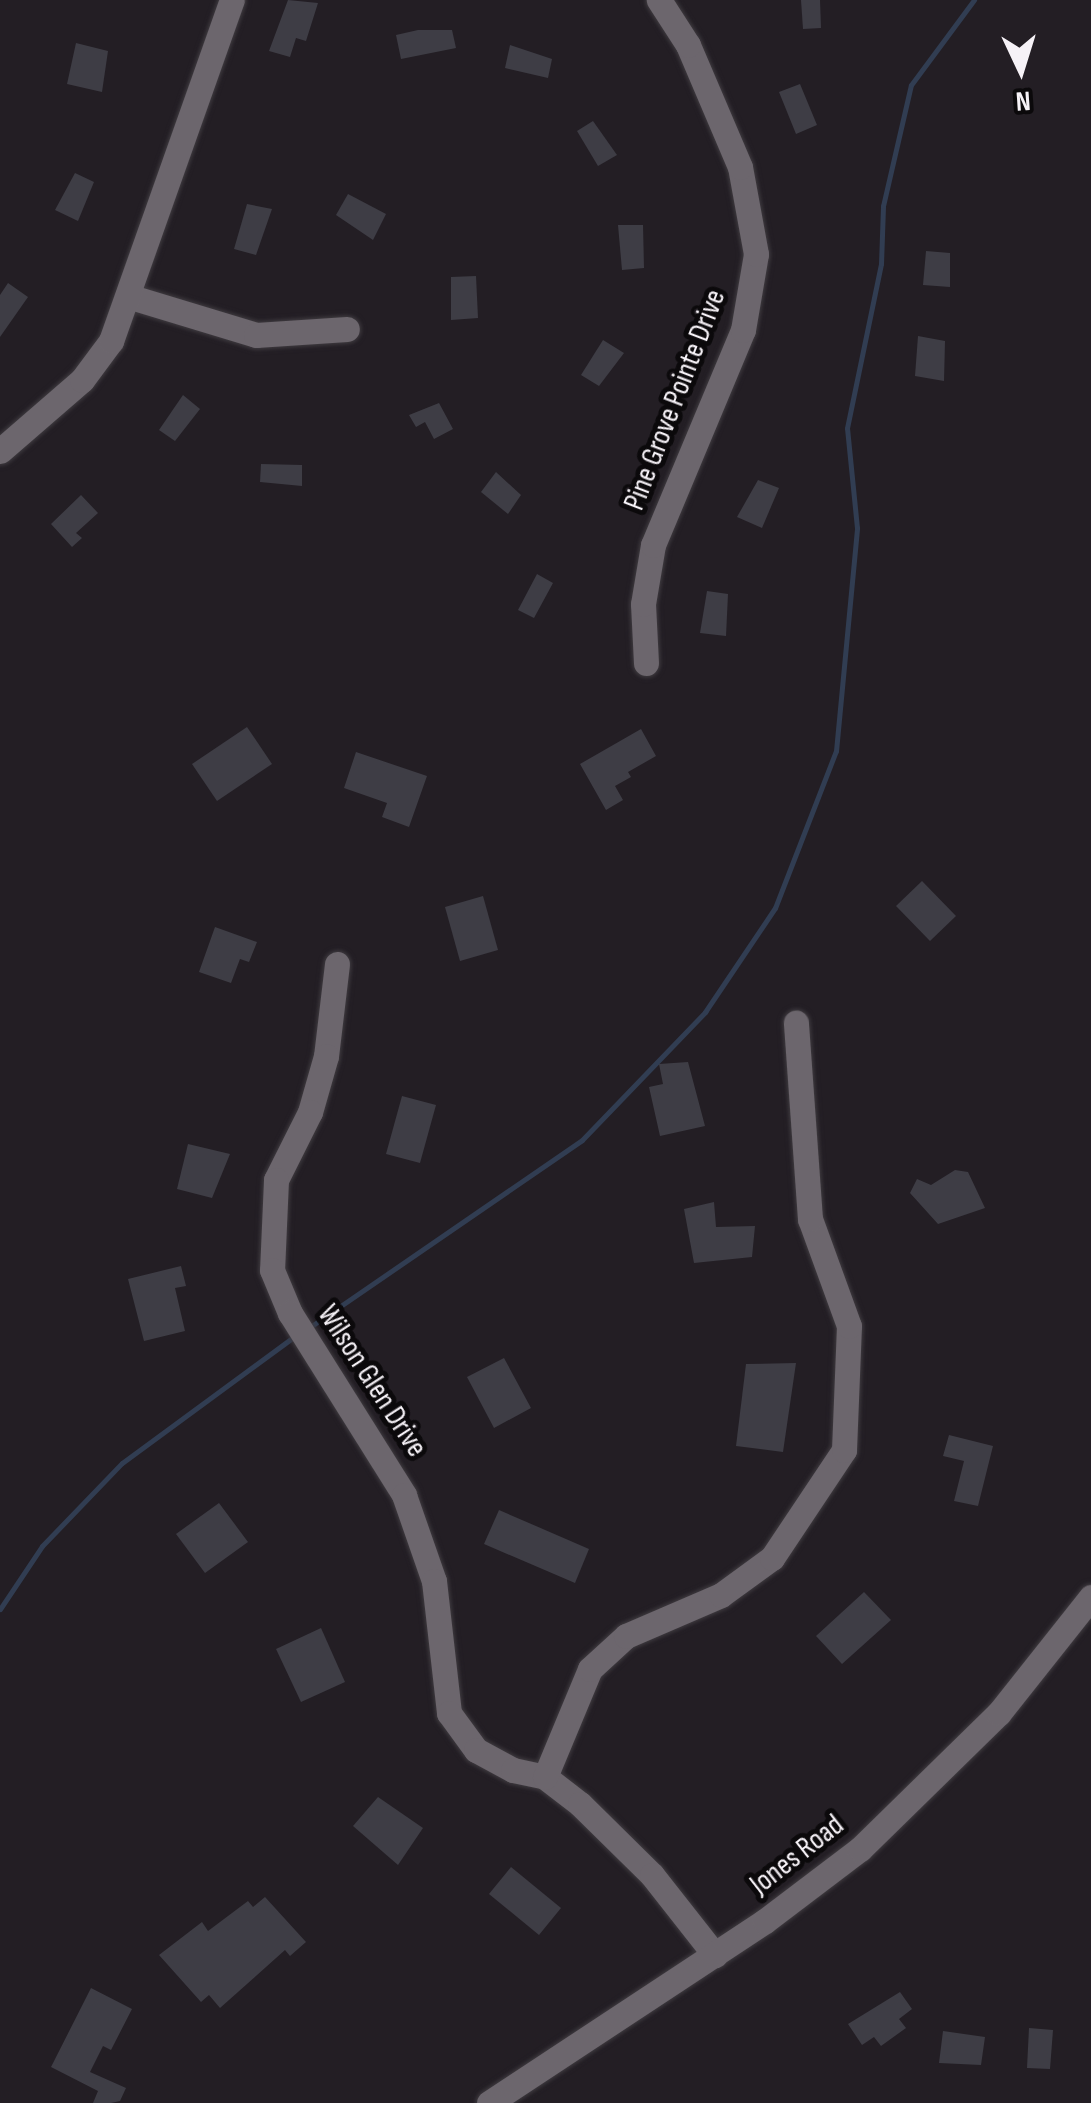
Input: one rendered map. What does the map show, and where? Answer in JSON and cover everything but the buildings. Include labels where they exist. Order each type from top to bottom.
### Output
[{"type":"street","name":"Pine Grove Pointe Drive","points":[[646,662],[643,604],[653,545],[743,330],[756,254],[740,167],[688,44],[659,0]]},
{"type":"street","points":[[0,451],[82,380],[131,298],[226,2]]},
{"type":"street","points":[[131,298],[256,336],[347,328]]},
{"type":"street","name":"Wilson Glen Drive","points":[[337,964],[326,1056],[310,1112],[276,1180],[272,1270],[290,1314],[404,1495],[434,1581],[449,1713],[476,1750],[513,1770],[545,1777],[639,1861],[715,1955]]},
{"type":"street","points":[[545,1777],[590,1669],[626,1636],[721,1595],[772,1558],[844,1450],[849,1326],[810,1219],[796,1022]]},
{"type":"street","name":"Jones Road","points":[[490,2103],[715,1955],[860,1849],[932,1783],[999,1713],[1091,1597]]},
{"type":"waterway","points":[[310,1327],[582,1140],[705,1012],[775,908],[836,751],[857,528],[847,428],[881,264],[883,206],[911,85],[974,0]]},
{"type":"waterway","points":[[0,1609],[42,1546],[122,1463],[296,1335]]}]
